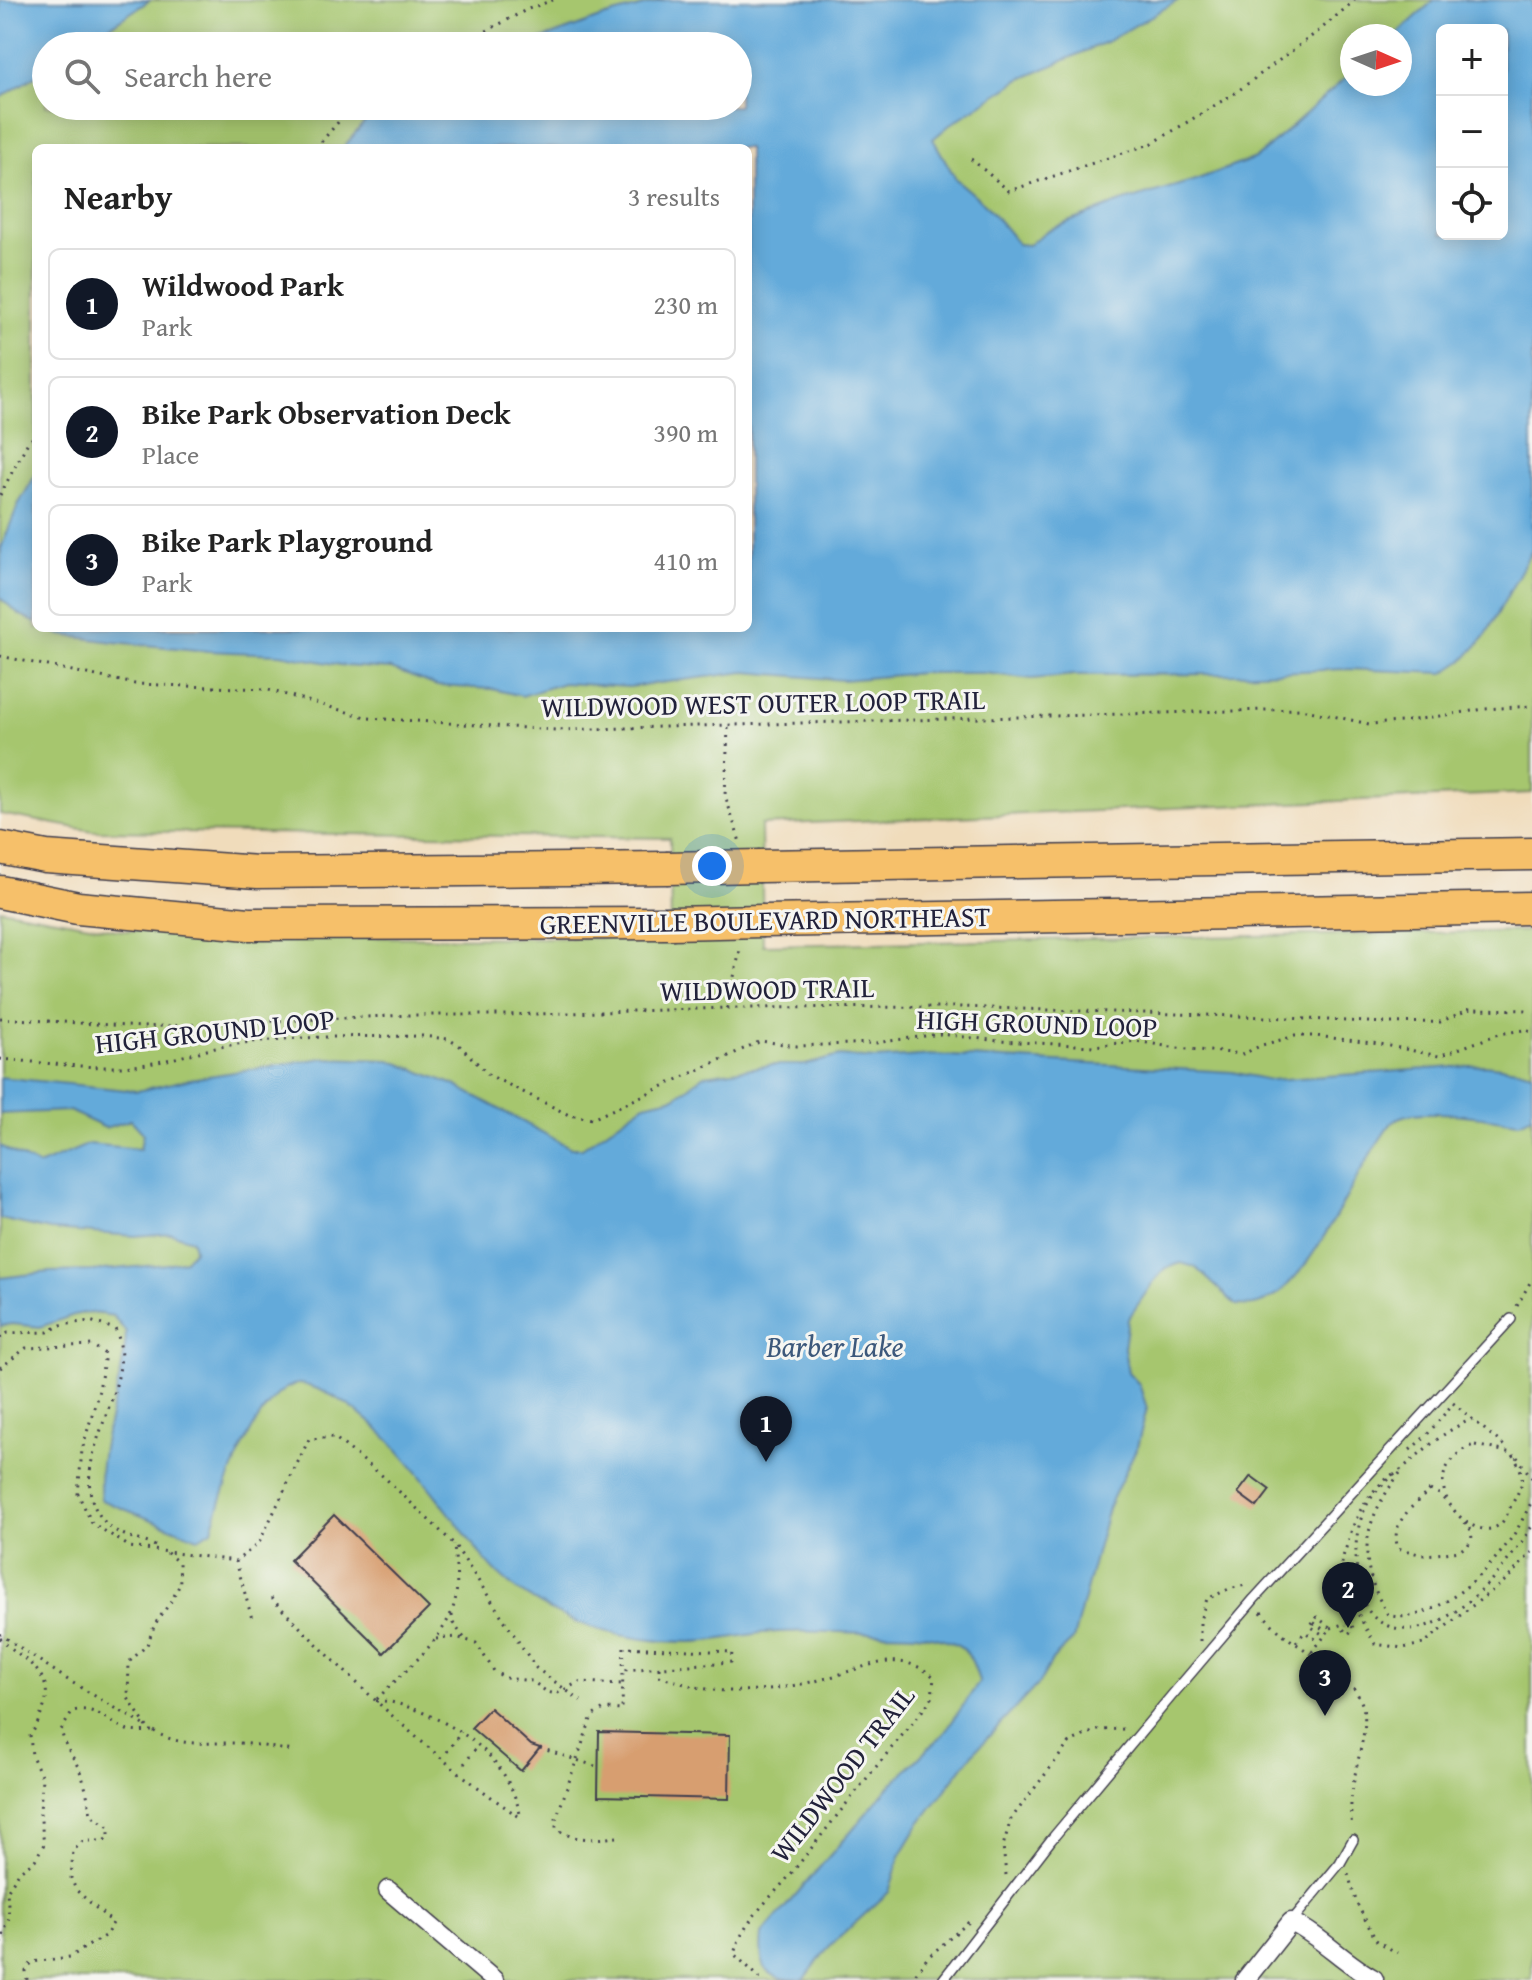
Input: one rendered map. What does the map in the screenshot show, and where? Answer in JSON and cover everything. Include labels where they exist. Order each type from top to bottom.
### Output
[{"type":"highway","name":"GREENVILLE BOULEVARD NORTHEAST","points":[[0,848],[61,858],[258,872],[1532,854]]},
{"type":"highway","name":"GREENVILLE BOULEVARD NORTHEAST","points":[[0,892],[78,908],[249,924],[671,923],[1532,908]]},
{"type":"street","points":[[388,1890],[494,1980]]},
{"type":"street","points":[[1245,1980],[1291,1922],[1374,1979]]},
{"type":"lane","points":[[943,1980],[1051,1840],[1254,1599],[1511,1319]]},
{"type":"lane","points":[[1291,1922],[1340,1863],[1353,1840]]},
{"type":"path","points":[[484,32],[528,9],[553,0]]},
{"type":"path","points":[[971,159],[1009,191],[1153,143],[1235,93],[1355,0]]},
{"type":"path","points":[[319,144],[340,120]]},
{"type":"path","points":[[0,495],[32,438]]},
{"type":"path","name":"WILDWOOD WEST OUTER LOOP TRAIL","points":[[0,656],[135,684],[265,689],[369,718],[556,730],[1301,709],[1369,724],[1532,706]]},
{"type":"path","name":"WILDWOOD TRAIL","points":[[0,1018],[142,1027],[410,1015],[958,1007],[1387,1023],[1440,1022],[1470,1009],[1532,1010]]},
{"type":"path","name":"HIGH GROUND LOOP","points":[[0,1059],[112,1067],[145,1065],[188,1056],[212,1047],[255,1041],[422,1036],[448,1039],[460,1046],[489,1075],[569,1115],[592,1119],[761,1041],[797,1046],[875,1043],[940,1034],[1094,1046],[1136,1041],[1243,1054],[1295,1036],[1315,1036],[1380,1044],[1439,1056],[1499,1034],[1524,1030],[1532,1032]]},
{"type":"path","points":[[0,1338],[8,1333],[48,1332],[61,1325],[90,1321],[115,1329],[122,1342],[119,1366],[99,1429],[90,1497],[98,1514],[112,1529],[163,1551],[179,1563],[180,1584],[155,1624],[147,1645],[129,1662],[128,1698],[147,1727]]},
{"type":"path","points":[[0,1368],[26,1348],[92,1345],[105,1354],[99,1390],[82,1450],[78,1494],[92,1523],[130,1547],[236,1561],[259,1543],[309,1439],[334,1437],[385,1478],[454,1544],[536,1668],[581,1701]]},
{"type":"path","points":[[1453,1403],[1524,1464],[1532,1478]]},
{"type":"path","points":[[1473,1419],[1455,1426],[1406,1466],[1375,1492],[1364,1510],[1355,1541],[1357,1579],[1368,1611],[1376,1622],[1402,1630],[1451,1615],[1478,1594],[1509,1559],[1532,1526]]},
{"type":"path","points":[[1451,1505],[1443,1496],[1442,1486],[1446,1469],[1464,1448],[1475,1445],[1512,1453],[1524,1482],[1504,1520],[1497,1527],[1484,1531],[1475,1527],[1451,1505],[1430,1490],[1396,1529],[1394,1538],[1398,1548],[1422,1555],[1459,1551],[1468,1545],[1472,1539],[1471,1530],[1451,1505]]},
{"type":"path","points":[[1406,1466],[1386,1492],[1369,1524],[1369,1572],[1378,1599],[1388,1615],[1402,1619],[1415,1617],[1438,1606],[1466,1587],[1510,1540],[1532,1501]]},
{"type":"path","points":[[1406,1466],[1380,1483],[1366,1499],[1353,1521],[1341,1564],[1356,1613],[1375,1644],[1403,1648],[1423,1644],[1507,1579],[1532,1552]]},
{"type":"path","points":[[375,1701],[436,1639],[451,1611],[455,1601],[454,1544]]},
{"type":"path","points":[[236,1561],[252,1619]]},
{"type":"path","points":[[271,1598],[375,1701],[459,1772],[521,1818],[517,1799],[506,1776],[492,1758],[461,1732],[410,1708],[386,1700],[375,1701]]},
{"type":"path","points":[[1254,1599],[1271,1624],[1312,1652],[1358,1692],[1365,1719],[1354,1770],[1353,1840],[1348,1876],[1357,1904],[1376,1940],[1397,1953]]},
{"type":"path","points":[[451,1611],[453,1623],[467,1640]]},
{"type":"path","points":[[1326,1634],[1313,1622],[1317,1617],[1331,1628]]},
{"type":"path","points":[[1312,1652],[1331,1628],[1345,1625]]},
{"type":"path","points":[[1296,1643],[1305,1632],[1320,1642]]},
{"type":"path","points":[[0,1636],[165,1738],[185,1743],[241,1743],[295,1751]]},
{"type":"path","points":[[0,1636],[14,1653],[41,1673],[47,1686],[46,1701],[36,1728],[30,1735],[29,1746],[42,1777],[40,1813],[44,1844],[35,1860],[20,1871],[7,1891],[9,1918],[0,1946]]},
{"type":"path","points":[[436,1639],[456,1637],[476,1643],[494,1671],[505,1678],[532,1681],[547,1692],[556,1694],[579,1682],[623,1684]]},
{"type":"path","points":[[617,1837],[563,1834],[556,1828],[556,1819],[592,1716],[604,1709],[622,1710],[623,1670],[624,1647],[732,1652],[731,1662],[623,1670]]},
{"type":"path","name":"WILDWOOD TRAIL","points":[[659,1668],[659,1676],[701,1690],[734,1691],[801,1684],[868,1664],[896,1661],[921,1666],[934,1677],[932,1698],[825,1827],[790,1875],[762,1905],[737,1945],[734,1954],[762,1980]]},
{"type":"path","points":[[27,1980],[26,1971],[32,1962],[70,1957],[106,1935],[113,1923],[76,1890],[71,1878],[73,1851],[83,1841],[104,1841],[109,1836],[109,1827],[91,1815],[80,1772],[66,1750],[61,1730],[73,1711],[84,1708],[128,1731],[153,1731]]},
{"type":"path","points":[[447,1752],[461,1732]]},
{"type":"path","points":[[464,1764],[478,1746]]},
{"type":"path","points":[[540,1748],[595,1766]]},
{"type":"green space","points":[[150,0],[1532,0],[1532,793],[761,825],[763,945],[1532,931],[1532,1980],[0,1980],[0,909],[117,930],[244,937],[671,938],[670,838],[93,831],[0,814],[0,98],[32,78],[32,120],[752,120],[752,32],[101,32]]},
{"type":"water","points":[[0,0],[150,0],[101,32],[32,32],[32,78],[0,98]]},
{"type":"water","points":[[665,0],[1179,0],[1106,42],[1019,80],[933,139],[956,179],[985,204],[1018,244],[1028,245],[1048,230],[1118,203],[1256,158],[1340,83],[1340,96],[1412,96],[1412,24],[1408,24],[1434,0],[1532,0],[1532,550],[1485,637],[1465,659],[1444,673],[1345,669],[1237,674],[1075,675],[1032,679],[984,673],[922,673],[843,680],[745,672],[629,687],[563,683],[522,696],[492,689],[437,686],[391,669],[345,666],[280,654],[114,642],[55,632],[752,632],[752,144],[346,144],[366,120],[752,120],[752,32],[562,32]]},
{"type":"water","points":[[32,481],[32,621],[0,598],[1,548],[18,505]]},
{"type":"water","name":"Barber Lake","points":[[934,1055],[1232,1072],[1270,1080],[1484,1065],[1532,1073],[1532,1116],[1520,1122],[1424,1113],[1395,1120],[1367,1159],[1309,1260],[1273,1297],[1254,1305],[1236,1305],[1195,1267],[1181,1263],[1166,1268],[1154,1281],[1128,1319],[1124,1348],[1128,1372],[1139,1384],[1147,1408],[1137,1447],[1108,1508],[1073,1640],[1053,1659],[1039,1683],[976,1750],[920,1823],[900,1856],[889,1892],[827,1949],[804,1980],[781,1978],[767,1970],[762,1956],[762,1934],[888,1788],[945,1732],[979,1682],[971,1660],[960,1646],[945,1639],[916,1634],[805,1631],[762,1633],[698,1642],[666,1641],[621,1635],[579,1623],[538,1604],[497,1573],[419,1475],[372,1424],[335,1397],[302,1384],[283,1390],[256,1423],[232,1470],[212,1530],[198,1538],[101,1500],[105,1436],[120,1374],[126,1332],[113,1316],[89,1312],[40,1327],[0,1326],[0,1278],[167,1264],[185,1260],[194,1250],[192,1240],[171,1233],[135,1236],[50,1230],[0,1219],[0,1146],[38,1166],[89,1144],[140,1149],[143,1133],[131,1120],[105,1128],[69,1111],[0,1114],[0,1077],[137,1091],[190,1079],[323,1058],[390,1060],[455,1085],[571,1148],[582,1148],[645,1104],[675,1097],[705,1075],[772,1065],[805,1065],[840,1056],[875,1059]]},
{"type":"building","points":[[1251,1476],[1270,1490],[1257,1507],[1238,1493]]},
{"type":"building","points":[[334,1515],[429,1608],[384,1653],[290,1560]]},
{"type":"building","points":[[490,1708],[531,1745],[540,1748],[521,1771],[471,1728]]},
{"type":"building","points":[[599,1732],[730,1735],[729,1799],[598,1796]]},
{"type":"place","name":"Wildwood Park","points":[[766,1462]]},
{"type":"place","name":"Bike Park Observation Deck","points":[[1348,1628]]},
{"type":"place","name":"Bike Park Playground","points":[[1325,1716]]}]
